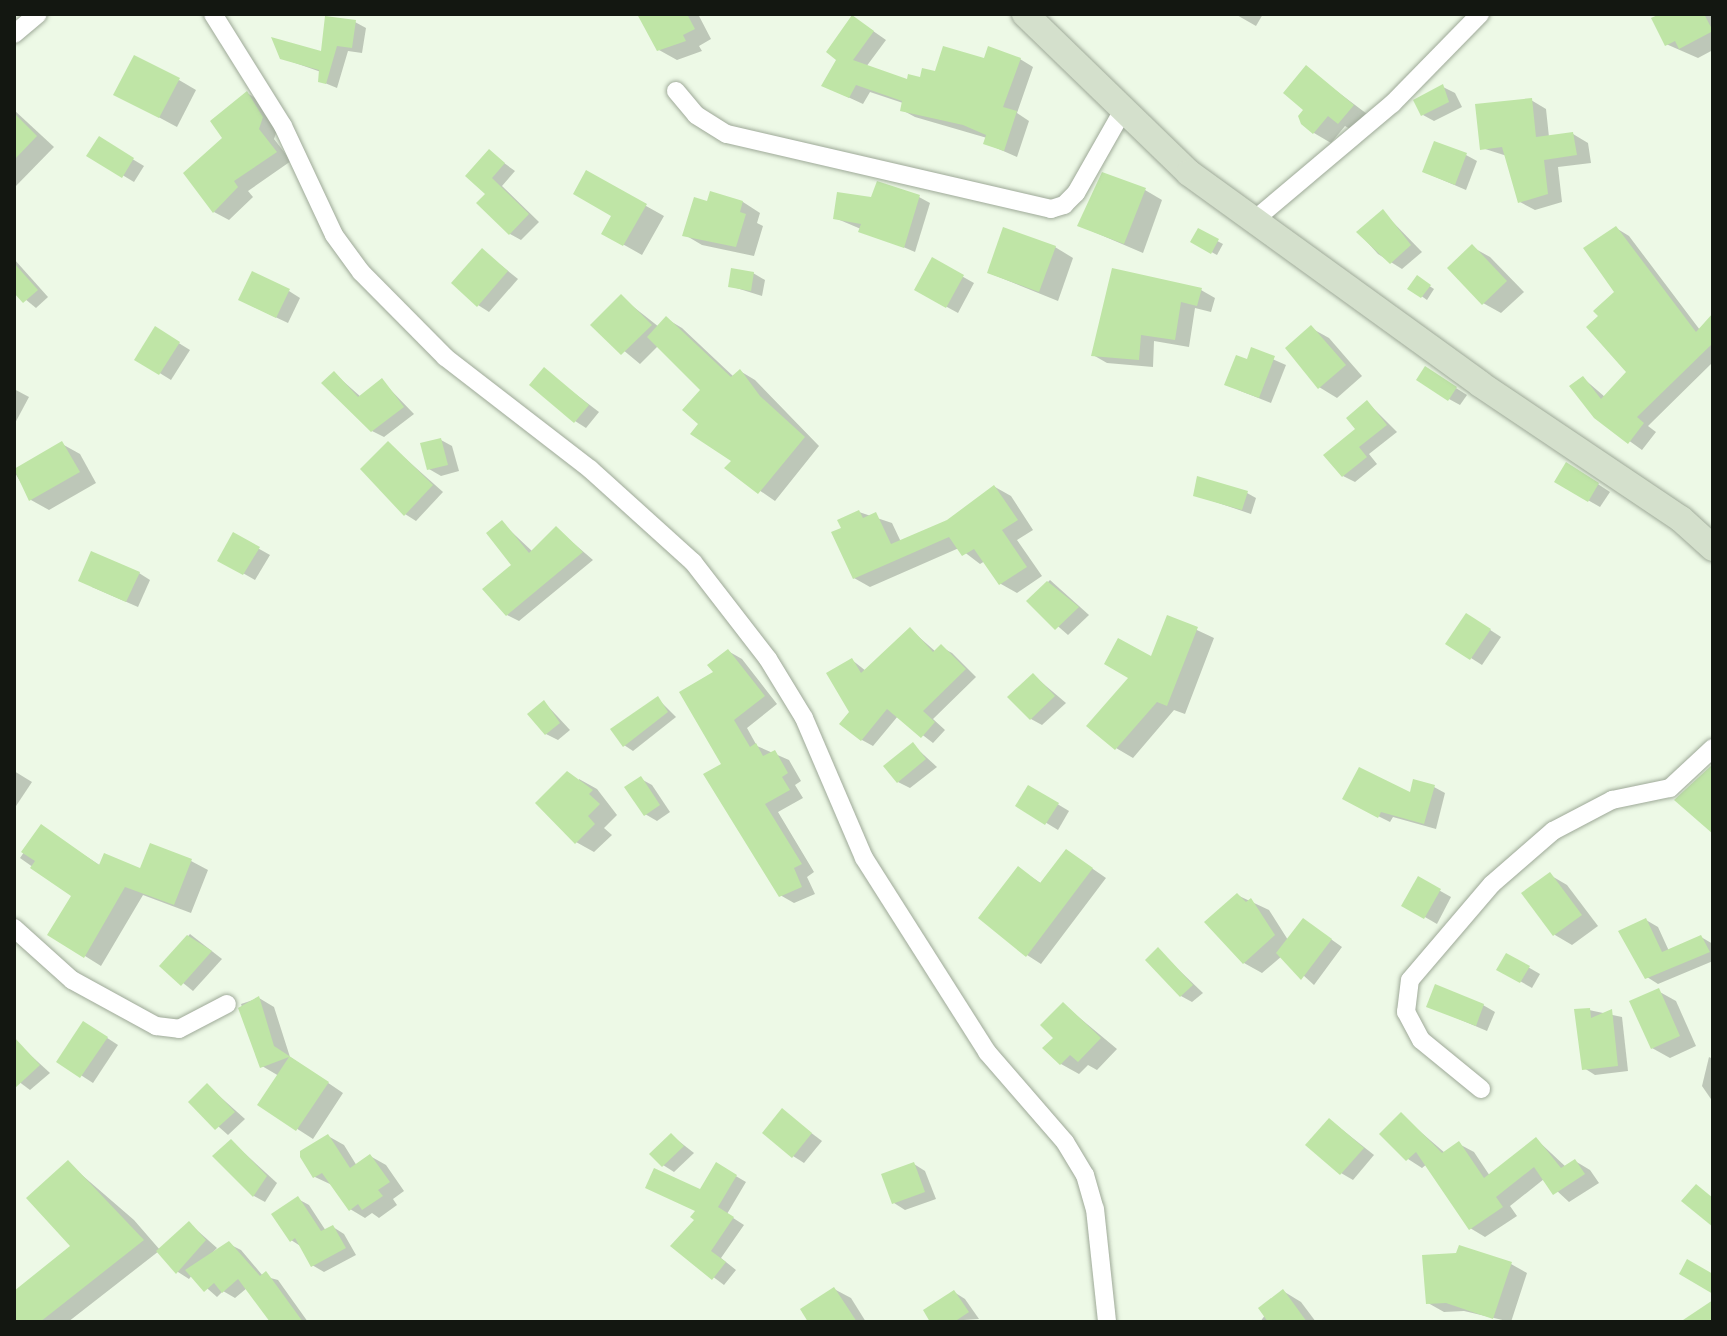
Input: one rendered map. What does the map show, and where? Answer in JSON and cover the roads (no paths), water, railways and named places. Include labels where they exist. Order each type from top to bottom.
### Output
[{"type":"main road","points":[[1025,14],[1122,112],[1253,221],[1480,384],[1681,519],[1713,548]]},
{"type":"street","points":[[14,34],[38,14]]},
{"type":"street","points":[[213,14],[283,126],[334,235],[361,272],[445,357],[590,469],[693,562],[768,659],[804,718],[864,858],[987,1052],[1065,1142],[1085,1175],[1095,1209],[1107,1322]]},
{"type":"street","points":[[1253,221],[1392,104],[1480,14]]},
{"type":"street","points":[[676,91],[696,115],[727,134],[1051,209],[1064,205],[1076,193],[1122,112]]},
{"type":"street","points":[[1481,1089],[1421,1040],[1406,1012],[1410,980],[1492,884],[1553,831],[1612,800],[1670,788],[1713,748]]},
{"type":"street","points":[[14,928],[72,980],[156,1026],[179,1029],[227,1004]]}]
